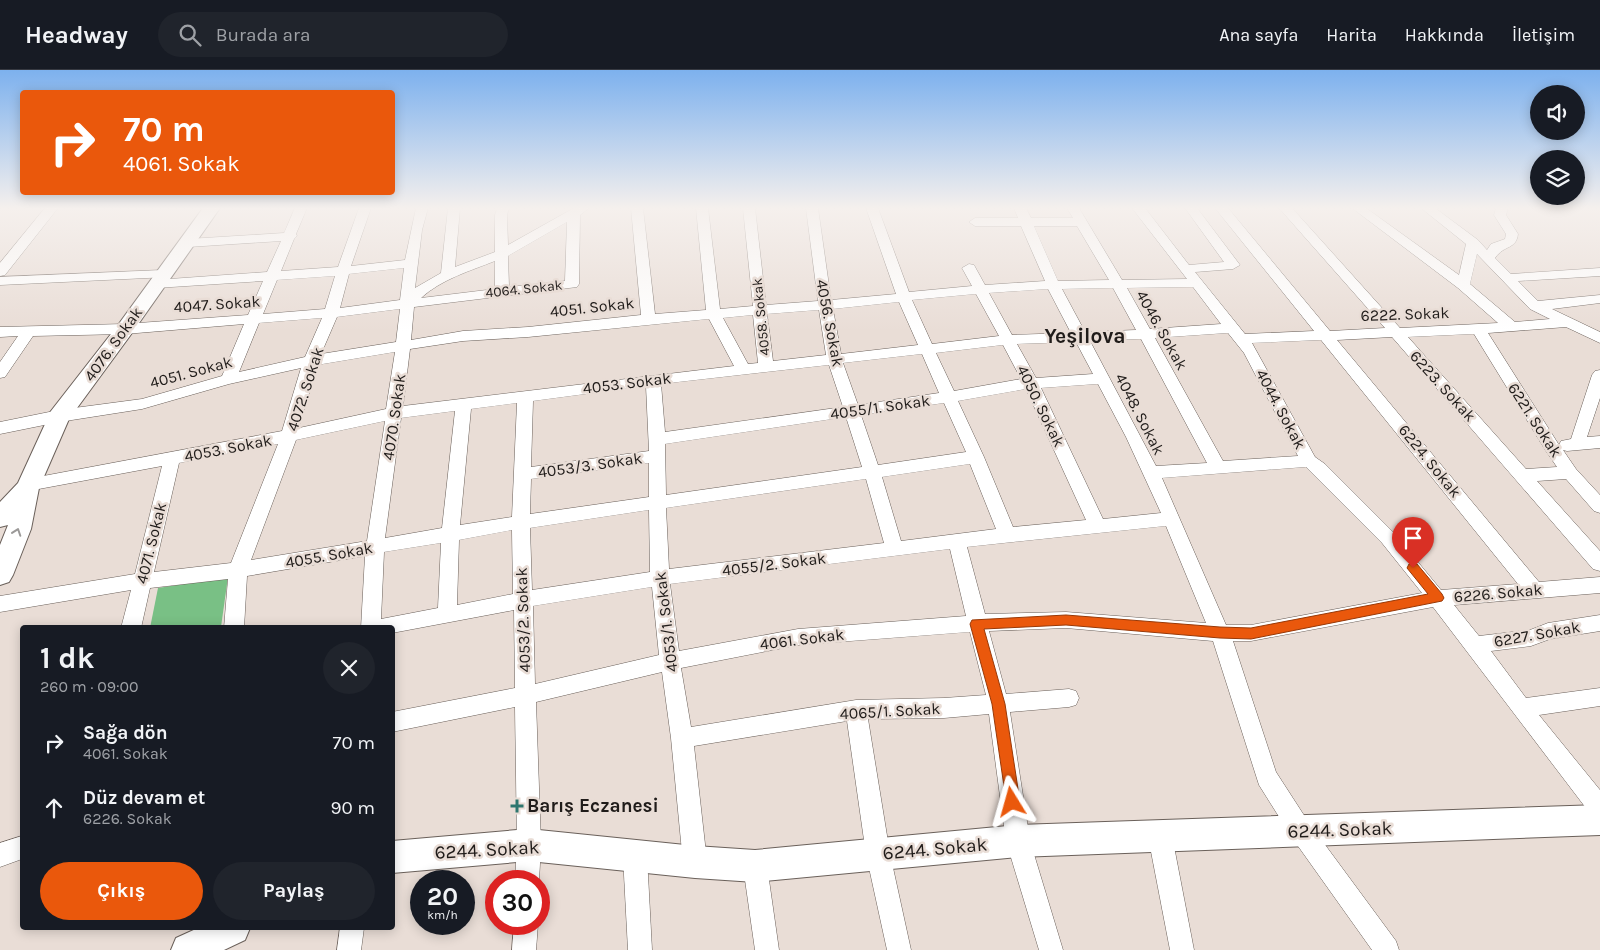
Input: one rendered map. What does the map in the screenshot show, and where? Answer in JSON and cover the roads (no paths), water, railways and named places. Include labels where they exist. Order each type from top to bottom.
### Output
[{"type":"street","points":[[0,272],[19,249]]},
{"type":"street","name":"4076. Sokak","points":[[0,575],[19,529],[28,486],[59,416],[183,249]]},
{"type":"street","points":[[228,379],[285,249]]},
{"type":"street","name":"4072. Sokak","points":[[234,625],[238,570],[290,436],[312,361],[331,313],[351,249]]},
{"type":"street","name":"4070. Sokak","points":[[371,625],[375,547],[403,347],[406,303],[413,249]]},
{"type":"street","points":[[448,275],[450,249]]},
{"type":"street","points":[[502,249],[502,292]]},
{"type":"street","points":[[406,303],[424,288],[448,275],[510,249]]},
{"type":"street","name":"4064. Sokak","points":[[406,303],[572,284],[575,249]]},
{"type":"street","points":[[641,249],[648,319]]},
{"type":"street","points":[[706,249],[713,314],[744,370]]},
{"type":"street","name":"4058. Sokak","points":[[754,249],[766,366]]},
{"type":"street","name":"4056. Sokak","points":[[816,249],[834,358],[872,471],[895,550]]},
{"type":"street","points":[[887,249],[904,297],[976,457],[1007,535]]},
{"type":"street","name":"4048. Sokak","points":[[1039,249],[1053,285],[1134,437],[1172,519],[1220,633],[1267,777],[1302,831],[1387,950]]},
{"type":"street","name":"4046. Sokak","points":[[1097,249],[1219,469]]},
{"type":"street","name":"4044. Sokak","points":[[1170,249],[1250,350],[1309,461],[1319,468],[1388,538],[1475,645],[1521,708],[1600,808]]},
{"type":"street","points":[[1186,269],[1233,265],[1221,249]]},
{"type":"street","name":"6224. Sokak","points":[[1255,249],[1534,590]]},
{"type":"street","name":"6223. Sokak","points":[[1323,249],[1600,564]]},
{"type":"street","points":[[1414,249],[1463,285],[1512,326]]},
{"type":"street","points":[[1463,285],[1472,249]]},
{"type":"street","points":[[1479,249],[1536,306],[1600,338]]},
{"type":"street","points":[[1488,259],[1495,249]]},
{"type":"street","points":[[0,281],[160,279],[274,275],[343,271],[411,263]]},
{"type":"street","name":"4050. Sokak","points":[[969,268],[1031,383],[1097,526]]},
{"type":"street","points":[[1506,278],[1600,272]]},
{"type":"street","name":"4051. Sokak","points":[[0,428],[59,416],[142,404],[228,379],[312,361],[463,336],[528,332],[760,308],[826,304],[980,289],[1053,285],[1197,283]]},
{"type":"street","points":[[1536,306],[1600,299]]},
{"type":"street","name":"4047. Sokak","points":[[0,332],[125,329],[331,313],[406,303]]},
{"type":"street","name":"6222. Sokak","points":[[1237,334],[1324,334],[1478,329],[1569,322]]},
{"type":"street","name":"6221. Sokak","points":[[1478,329],[1552,447],[1570,473],[1600,506]]},
{"type":"street","points":[[1,371],[29,331]]},
{"type":"street","name":"4053. Sokak","points":[[28,486],[290,436],[394,413],[525,396],[834,358],[1007,340],[1145,334],[1237,334]]},
{"type":"street","points":[[1577,444],[1600,375]]},
{"type":"street","name":"4055/1. Sokak","points":[[657,439],[948,397],[1031,383],[1103,379]]},
{"type":"street","name":"4053/1. Sokak","points":[[653,380],[658,456],[657,504],[660,578],[682,738],[695,862]]},
{"type":"street","name":"4053/2. Sokak","points":[[525,396],[521,522],[528,870]]},
{"type":"street","points":[[447,615],[450,534],[463,404]]},
{"type":"street","points":[[1552,447],[1600,442]]},
{"type":"street","name":"4053/3. Sokak","points":[[522,474],[658,456]]},
{"type":"street","name":"4055. Sokak","points":[[0,604],[141,581],[238,570],[521,522],[976,457]]},
{"type":"street","name":"4071. Sokak","points":[[132,625],[172,459]]},
{"type":"street","points":[[1150,473],[1309,461]]},
{"type":"street","points":[[1523,475],[1570,473]]},
{"type":"street","name":"4076. Sokak","points":[[0,518],[28,486]]},
{"type":"street","name":"4055/2. Sokak","points":[[394,625],[522,600],[660,578],[1007,535],[1172,519]]},
{"type":"street","points":[[957,542],[976,624],[998,704],[1018,841],[1051,950]]},
{"type":"street","name":"6226. Sokak","points":[[1220,633],[1251,633],[1438,598],[1600,584]]},
{"type":"street","name":"4061. Sokak","points":[[395,721],[526,695],[670,661],[798,637],[976,624],[1066,620],[1220,633]]},
{"type":"street","name":"6227. Sokak","points":[[1475,645],[1531,638],[1548,631],[1600,623]]},
{"type":"street","points":[[1521,708],[1600,697]]},
{"type":"street","name":"4065/1. Sokak","points":[[682,738],[856,710],[944,708],[1069,698]]},
{"type":"street","points":[[856,710],[878,854],[899,950]]},
{"type":"street","name":"6244. Sokak","points":[[395,857],[529,845],[695,862],[755,866],[1018,841],[1600,820]]},
{"type":"street","points":[[1160,836],[1182,950]]},
{"type":"street","points":[[0,855],[20,849]]},
{"type":"street","points":[[635,856],[640,950]]},
{"type":"street","points":[[755,866],[767,950]]},
{"type":"street","points":[[188,950],[229,930]]},
{"type":"street","points":[[349,950],[352,930]]},
{"type":"street","points":[[524,950],[525,935]]},
{"type":"place","name":"Barış Eczanesi","points":[[517,806]]},
{"type":"district","name":"Yeşilova","points":[[1085,336]]}]
